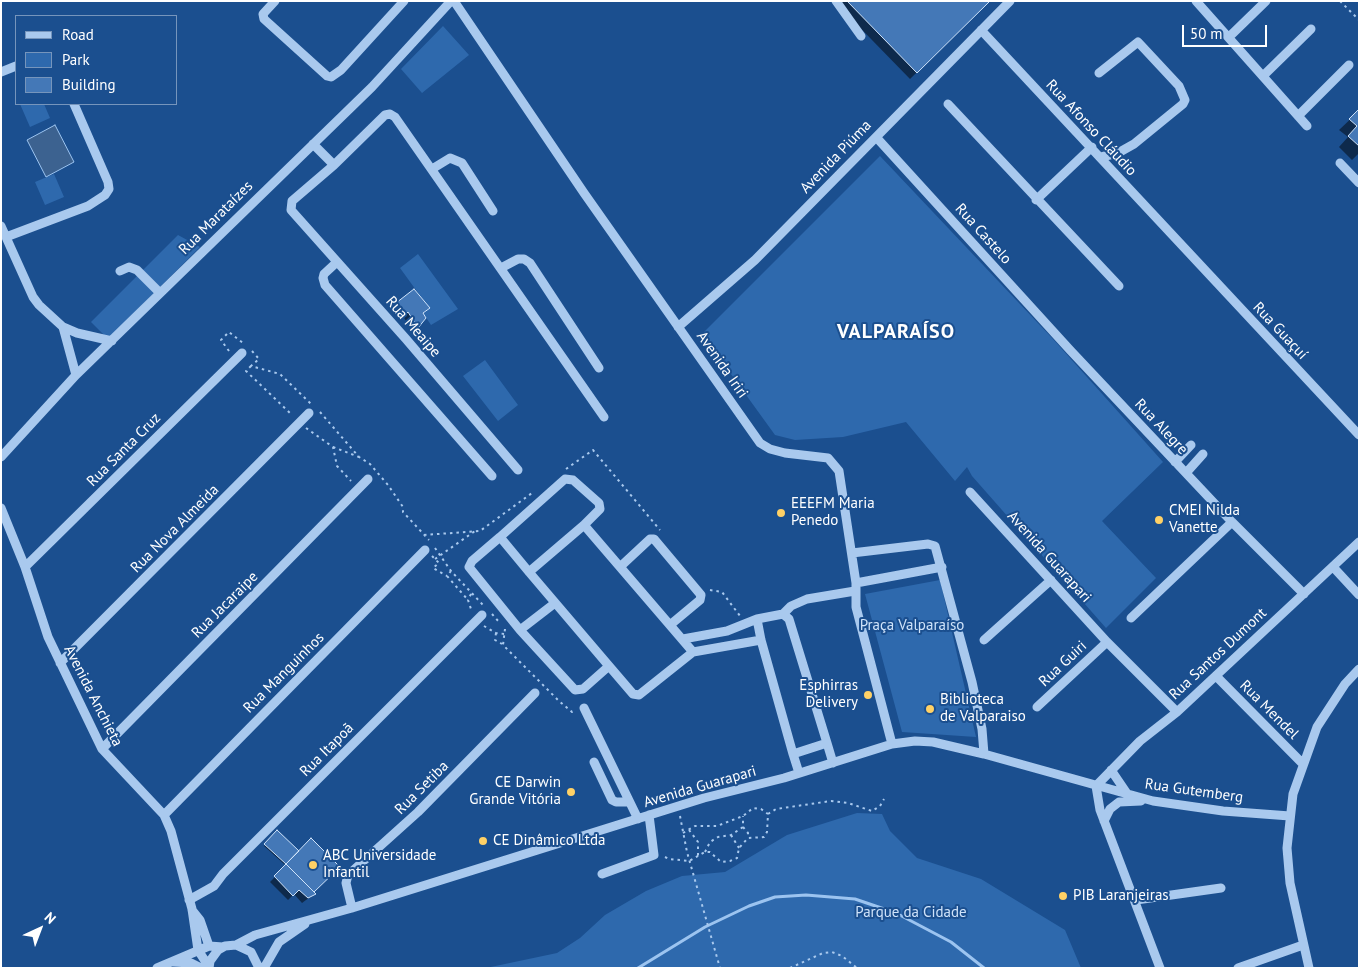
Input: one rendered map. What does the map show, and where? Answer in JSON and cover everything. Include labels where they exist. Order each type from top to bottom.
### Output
[{"type":"street","points":[[274,1],[263,14],[264,19],[327,76],[331,77],[341,70],[404,1]]},
{"type":"street","name":"Rua Marataízes","points":[[2,454],[76,375],[372,86],[453,1]]},
{"type":"street","name":"Avenida Iriri","points":[[453,1],[678,327],[760,442],[770,449],[828,458],[834,464],[842,481],[856,587],[856,607],[892,744]]},
{"type":"street","points":[[836,1],[861,36]]},
{"type":"street","name":"Avenida Piúma","points":[[678,327],[755,260],[1010,1]]},
{"type":"street","points":[[1196,1],[1264,75],[1307,126]]},
{"type":"street","points":[[1229,37],[1266,1]]},
{"type":"street","points":[[1264,75],[1311,29]]},
{"type":"street","name":"Rua Afonso Cláudio","points":[[980,30],[1092,147],[1180,246]]},
{"type":"street","points":[[1099,73],[1138,42],[1179,86],[1185,100],[1134,144],[1118,153],[1101,157]]},
{"type":"street","points":[[1298,116],[1349,65]]},
{"type":"street","points":[[1,72],[15,66]]},
{"type":"street","points":[[948,104],[1036,200],[1119,286]]},
{"type":"street","points":[[6,237],[88,206],[109,189],[108,182],[74,105]]},
{"type":"street","points":[[313,144],[334,165],[385,115],[390,114],[395,117],[604,417]]},
{"type":"street","name":"Rua Castelo","points":[[876,137],[1070,350]]},
{"type":"street","points":[[1036,200],[1092,147]]},
{"type":"street","points":[[432,169],[450,158],[462,163],[493,211]]},
{"type":"street","points":[[1340,162],[1359,183]]},
{"type":"street","name":"Rua Meaipe","points":[[334,165],[292,201],[291,210],[518,470]]},
{"type":"street","points":[[1,226],[33,297],[63,327],[77,333],[112,341]]},
{"type":"street","name":"Rua Guaçuí","points":[[1180,246],[1359,435]]},
{"type":"street","points":[[501,268],[518,259],[524,259],[530,263],[599,368]]},
{"type":"street","points":[[337,262],[324,274],[322,278],[325,285],[492,476]]},
{"type":"street","points":[[120,271],[129,267],[136,270],[160,293]]},
{"type":"street","points":[[63,327],[76,375]]},
{"type":"street","name":"Rua Alegre","points":[[1070,350],[1232,522],[1304,594]]},
{"type":"street","name":"Rua Santa Cruz","points":[[25,567],[239,355]]},
{"type":"street","name":"Rua Nova Almeida","points":[[60,663],[309,413]]},
{"type":"street","points":[[1175,462],[1191,445]]},
{"type":"street","points":[[1186,473],[1202,454]]},
{"type":"street","points":[[529,572],[584,525],[600,506],[570,478],[565,480],[472,560],[469,567],[520,630],[575,690],[583,689],[609,666]]},
{"type":"street","name":"Rua Jacaraipe","points":[[102,749],[368,480]]},
{"type":"street","name":"Avenida Guarapari","points":[[970,492],[1107,642],[1176,712]]},
{"type":"street","name":"Avenida Anchieta","points":[[2,512],[25,567],[48,637],[102,749],[164,815],[171,831],[188,900],[200,920],[208,946]]},
{"type":"street","points":[[1131,618],[1232,522]]},
{"type":"street","points":[[584,525],[693,652]]},
{"type":"street","points":[[500,537],[609,666],[636,695],[693,652],[761,640]]},
{"type":"street","points":[[621,566],[650,538],[654,539],[701,595],[700,600],[670,625]]},
{"type":"street","name":"Rua Santos Dumont","points":[[1096,786],[1140,741],[1216,676],[1334,568],[1359,542]]},
{"type":"street","points":[[852,554],[932,545],[938,552],[972,682],[982,729],[984,754]]},
{"type":"street","name":"Rua Manguinhos","points":[[164,815],[425,550]]},
{"type":"street","points":[[683,639],[727,631],[757,619],[783,614],[791,606],[806,599],[942,567]]},
{"type":"street","points":[[1334,568],[1359,595]]},
{"type":"street","points":[[984,640],[1051,580]]},
{"type":"street","points":[[520,630],[555,603]]},
{"type":"street","name":"Rua Itapoã","points":[[188,900],[214,886],[229,868],[485,611]]},
{"type":"street","points":[[783,614],[789,619],[833,763]]},
{"type":"street","points":[[757,619],[761,640],[799,773]]},
{"type":"street","name":"Rua Guiri","points":[[1037,707],[1107,642]]},
{"type":"street","points":[[1309,968],[1290,883],[1287,848],[1293,794],[1302,763],[1317,727],[1332,702],[1359,669]]},
{"type":"street","name":"Rua Mendel","points":[[1216,676],[1302,763]]},
{"type":"street","name":"Rua Setiba","points":[[352,908],[346,883],[348,875],[418,812],[535,693]]},
{"type":"street","points":[[584,708],[638,819]]},
{"type":"street","name":"Avenida Guarapari","points":[[223,947],[236,945],[255,935],[352,908],[649,815],[799,773],[892,744],[933,742],[984,754],[1096,786]]},
{"type":"street","points":[[793,754],[827,743]]},
{"type":"street","points":[[594,762],[612,800],[616,802],[629,802]]},
{"type":"street","points":[[1111,770],[1128,795]]},
{"type":"street","points":[[1096,786],[1098,802],[1104,821],[1136,900],[1160,968]]},
{"type":"street","name":"Rua Gutemberg","points":[[1096,786],[1146,800],[1223,811],[1290,816]]},
{"type":"street","points":[[1104,821],[1110,809],[1119,802],[1146,800]]},
{"type":"street","points":[[602,874],[654,856],[649,815]]},
{"type":"street","points":[[1136,900],[1221,888]]},
{"type":"street","name":"Avenida Anchieta","points":[[192,909],[198,950],[206,968]]},
{"type":"street","name":"Avenida Guarapari","points":[[264,968],[284,937],[314,919]]},
{"type":"street","points":[[236,945],[251,952],[258,968]]},
{"type":"street","points":[[1238,968],[1303,945]]},
{"type":"street","points":[[157,968],[208,946],[223,947]]},
{"type":"street","points":[[173,962],[206,968],[213,955],[223,947]]},
{"type":"path","points":[[1340,1],[1359,20]]},
{"type":"path","points":[[239,355],[221,340],[229,332],[259,359],[246,371],[300,422],[333,447],[359,457],[370,464],[388,485],[403,508],[403,512],[441,555],[485,611],[506,629],[503,645]]},
{"type":"path","points":[[251,366],[280,374],[288,380],[342,436],[359,457]]},
{"type":"path","points":[[333,447],[337,466],[359,488]]},
{"type":"path","points":[[435,559],[476,531]]},
{"type":"path","points":[[425,550],[439,562],[434,568],[447,576],[468,600]]},
{"type":"path","points":[[447,576],[452,571]]},
{"type":"path","points":[[496,633],[495,640],[503,645],[572,712],[584,708]]},
{"type":"path","points":[[768,814],[776,809],[831,801],[848,803],[872,811],[880,806],[884,799]]},
{"type":"path","points":[[680,806],[689,861],[694,871],[720,968]]},
{"type":"path","points":[[683,833],[700,825],[711,828],[743,816],[753,808],[761,809],[768,814]]},
{"type":"path","points":[[705,852],[714,854],[722,862],[737,858],[739,848],[748,838],[764,837],[767,832],[768,814]]},
{"type":"path","points":[[743,816],[743,827],[748,833],[748,838]]},
{"type":"path","points":[[654,851],[669,859],[689,861],[705,852],[710,842],[718,837],[731,835],[743,827]]},
{"type":"path","points":[[689,830],[698,842],[698,856]]},
{"type":"path","points":[[731,835],[739,848]]},
{"type":"path","points":[[790,968],[823,953],[832,952],[842,956],[857,968]]},
{"type":"green space","points":[[443,26],[469,55],[422,93],[401,69]]},
{"type":"green space","points":[[20,105],[44,105],[50,118],[30,127]]},
{"type":"green space","points":[[880,156],[1053,339],[1163,462],[1102,521],[1156,578],[1106,628],[972,476],[967,467],[955,481],[906,422],[843,437],[795,440],[775,435],[702,334]]},
{"type":"green space","points":[[54,174],[64,197],[45,205],[35,182]]},
{"type":"green space","points":[[178,235],[200,247],[108,339],[91,322]]},
{"type":"green space","points":[[418,254],[458,309],[431,325],[423,313],[429,308],[400,268]]},
{"type":"green space","points":[[485,360],[518,405],[498,421],[463,376]]},
{"type":"green space","name":"Praça Valparaíso","points":[[940,580],[976,737],[902,732],[865,594]]},
{"type":"green space","name":"Parque da Cidade","points":[[857,813],[882,814],[890,831],[917,858],[981,879],[1065,930],[1081,968],[486,968],[557,953],[580,938],[605,915],[646,891],[682,876],[725,872],[787,835]]},
{"type":"shaded area","points":[[55,125],[74,162],[46,177],[27,140]]},
{"type":"building","points":[[847,1],[990,1],[917,73]]},
{"type":"building","points":[[1359,109],[1359,146],[1348,136],[1357,126],[1349,119]]},
{"type":"building","points":[[414,289],[430,308],[423,313],[426,318],[418,328],[408,312],[404,316],[396,303]]},
{"type":"building","points":[[277,830],[299,851],[286,864],[264,844]]},
{"type":"building","name":"ABC Universidade Infantil","points":[[311,838],[340,867],[314,892],[286,864]]},
{"type":"building","points":[[286,864],[316,894],[308,898],[299,890],[293,896],[274,876]]},
{"type":"waterway","points":[[638,968],[705,927],[749,906],[775,897],[806,895],[855,899],[896,913],[951,942],[984,968]]},
{"type":"place","name":"EEEFM Maria Penedo","points":[[781,513]]},
{"type":"place","name":"CMEI Nilda Vanette","points":[[1159,520]]},
{"type":"place","name":"Esphirras Delivery","points":[[868,695]]},
{"type":"place","name":"Biblioteca de Valparaiso","points":[[930,709]]},
{"type":"place","name":"CE Darwin Grande Vitória","points":[[571,792]]},
{"type":"place","name":"CE Dinâmico Ltda","points":[[483,841]]},
{"type":"place","name":"ABC Universidade Infantil","points":[[313,865]]},
{"type":"place","name":"PIB Laranjeiras","points":[[1063,896]]},
{"type":"district","name":"VALPARAÍSO","points":[[896,332]]}]
